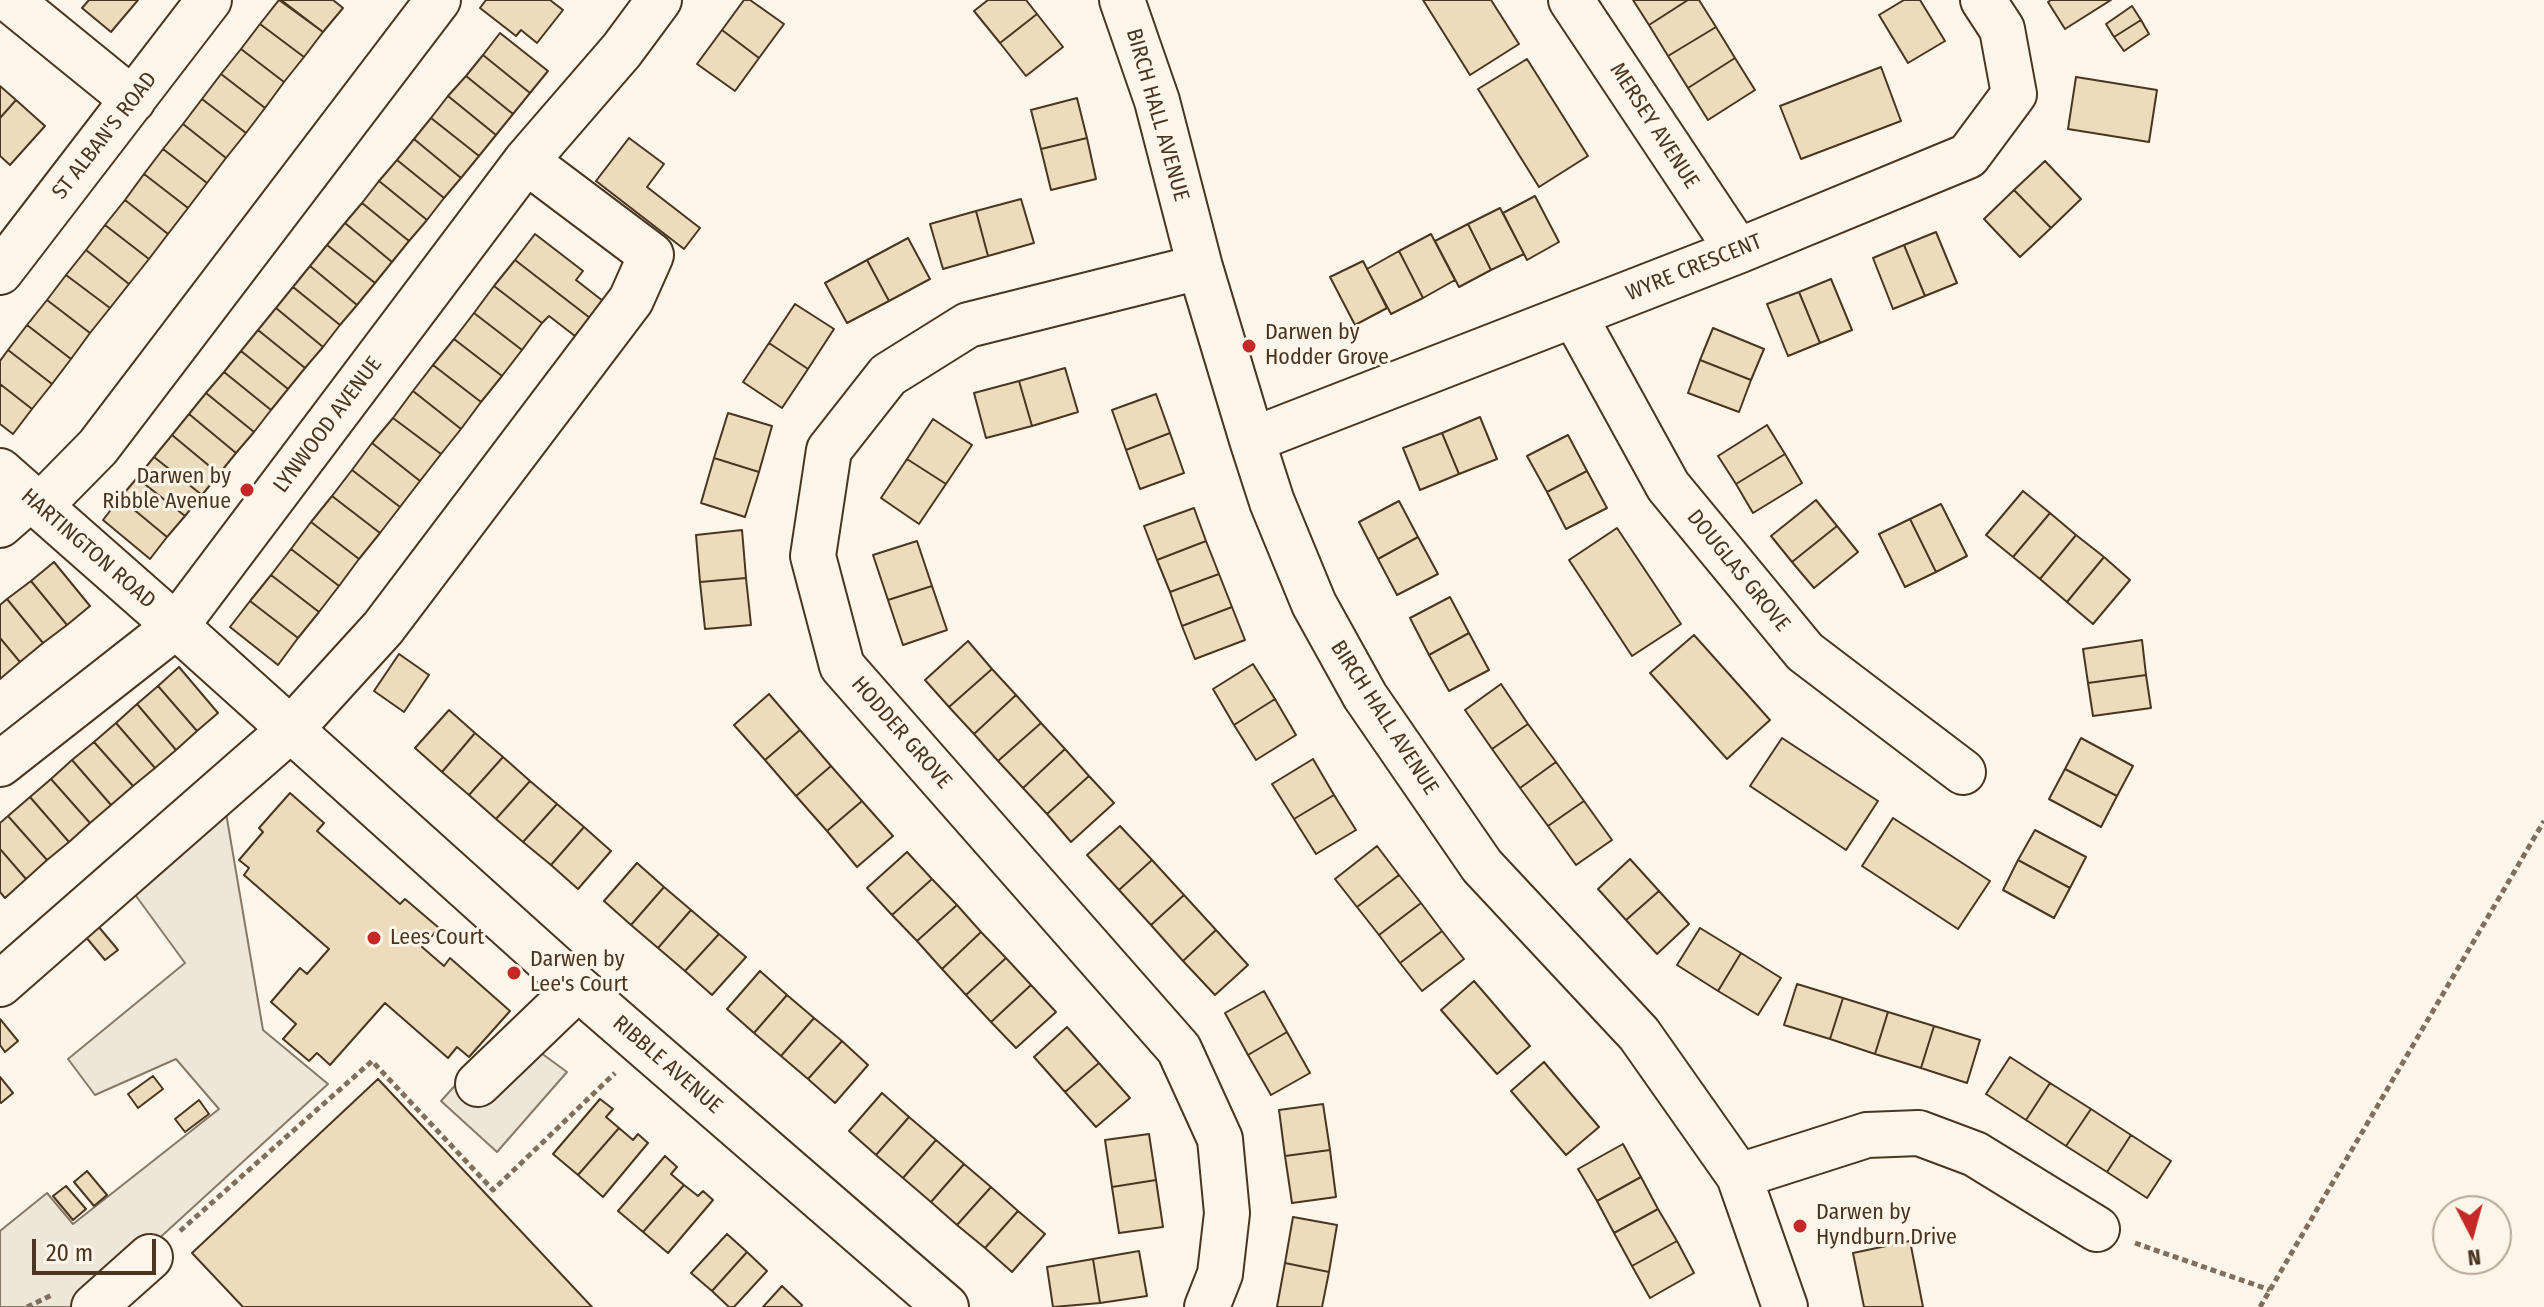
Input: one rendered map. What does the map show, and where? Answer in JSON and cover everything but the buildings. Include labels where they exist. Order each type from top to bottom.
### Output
[{"type":"street","points":[[10,0],[133,100]]},
{"type":"street","name":"ST ALBAN'S ROAD","points":[[5,256],[133,100],[209,0]]},
{"type":"street","points":[[18,500],[98,447],[438,0]]},
{"type":"street","name":"BIRCH HALL AVENUE","points":[[1122,0],[1157,101],[1200,267],[1252,440],[1272,502],[1314,604],[1365,696],[1482,866],[1639,1034],[1739,1176],[1785,1307]]},
{"type":"street","name":"MERSEY AVENUE","points":[[1571,0],[1738,251]]},
{"type":"street","name":"WYRE CRESCENT","points":[[1252,440],[1738,251],[1968,156],[2014,94],[2002,29],[1983,0]]},
{"type":"street","name":"LYNWOOD AVENUE","points":[[0,764],[176,626],[635,19]]},
{"type":"street","points":[[0,984],[291,729],[383,628],[631,300],[651,255],[526,161]]},
{"type":"street","name":"HODDER GROVE","points":[[1200,267],[968,325],[888,375],[829,450],[813,556],[842,666],[1179,1049],[1220,1139],[1227,1213],[1220,1274],[1207,1307]]},
{"type":"street","name":"DOUGLAS GROVE","points":[[1574,315],[1668,486],[1805,652],[1963,772]]},
{"type":"street","name":"HARTINGTON ROAD","points":[[18,500],[176,626]]},
{"type":"street","name":"RIBBLE AVENUE","points":[[176,626],[578,988],[946,1307]]},
{"type":"street","points":[[478,1084],[578,988]]},
{"type":"street","points":[[1739,1176],[1867,1135],[1919,1133],[1975,1154],[2097,1229]]},
{"type":"street","points":[[94,1307],[150,1257]]},
{"type":"path","points":[[2260,1307],[2544,821]]},
{"type":"path","points":[[150,1257],[372,1061],[493,1190],[644,1044]]},
{"type":"path","points":[[2097,1229],[2270,1290]]},
{"type":"shaded area","points":[[225,807],[263,1030],[328,1084],[84,1307],[0,1307],[0,1231],[47,1193],[73,1224],[219,1109],[176,1059],[95,1095],[68,1059],[185,963],[128,885]]},
{"type":"shaded area","points":[[507,1028],[567,1072],[497,1152],[441,1101]]},
{"type":"place","name":"Darwen by Hodder Grove","points":[[1249,346]]},
{"type":"place","name":"Darwen by Ribble Avenue","points":[[247,490]]},
{"type":"place","name":"Lees Court","points":[[374,938]]},
{"type":"place","name":"Darwen by Lee's Court","points":[[514,973]]},
{"type":"place","name":"Darwen by Hyndburn Drive","points":[[1800,1226]]}]
